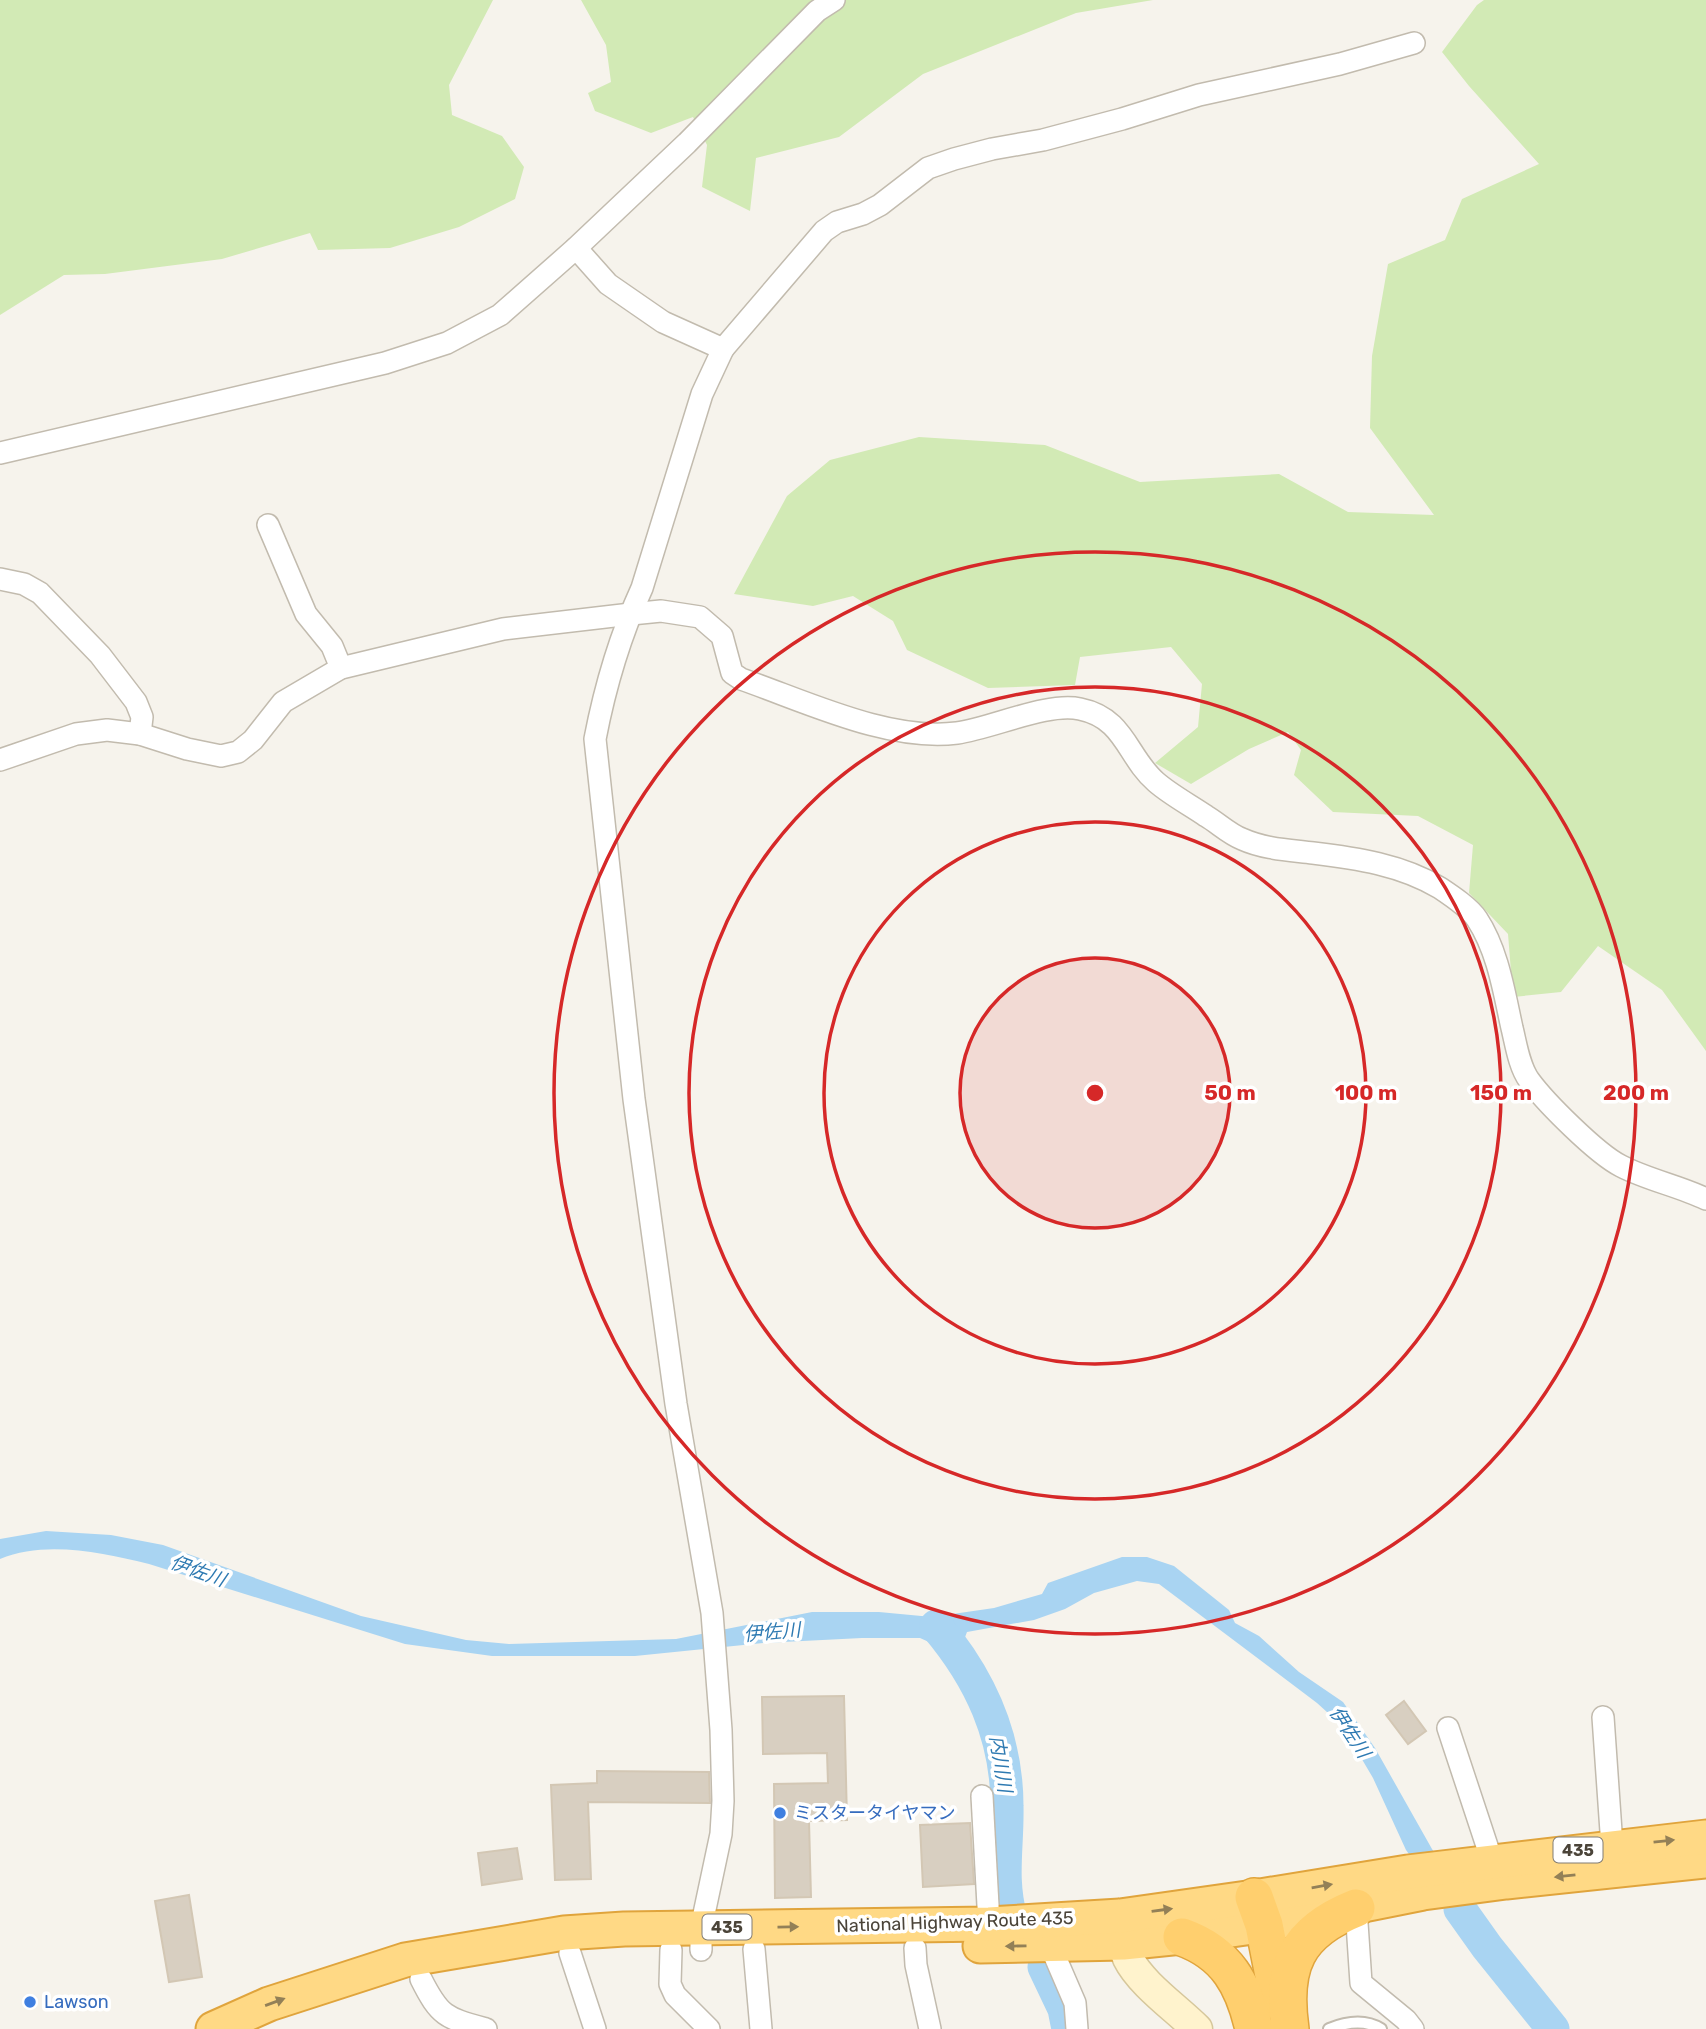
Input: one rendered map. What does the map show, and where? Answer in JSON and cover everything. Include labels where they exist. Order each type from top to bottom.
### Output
[{"type":"highway","name":"National Highway Route 435","points":[[1457,1877],[1492,1861],[1706,1837]]},
{"type":"highway","name":"National Highway Route 435","points":[[267,2029],[344,2001],[421,1979],[494,1964],[570,1953],[691,1942],[989,1924],[1121,1929],[1182,1937],[1257,1916],[1416,1882],[1706,1861]]},
{"type":"highway","name":"National Highway Route 435","points":[[213,2029],[269,2004],[405,1960],[564,1933],[754,1949],[1050,1945],[1121,1929],[1356,1908],[1416,1882]]},
{"type":"highway","points":[[1288,2029],[1288,1980],[1295,1955],[1316,1929],[1329,1919],[1356,1908]]},
{"type":"highway","points":[[1257,1916],[1288,2029]]},
{"type":"highway","points":[[1257,1916],[1258,1979],[1267,2029]]},
{"type":"highway","points":[[1182,1937],[1209,1950],[1232,1972],[1248,2001],[1254,2029]]},
{"type":"main road","points":[[1121,1929],[1128,1958],[1136,1969],[1197,2029]]},
{"type":"street","points":[[0,453],[384,363],[447,344],[500,315],[576,248],[687,143],[817,11],[834,0]]},
{"type":"street","points":[[709,2029],[675,1995],[670,1984],[691,1942],[721,1835],[723,1801],[712,1613],[676,1404],[634,1099],[595,739],[604,693],[642,588],[702,394],[723,349],[824,231],[837,222],[863,214],[880,205],[928,168],[992,149],[1043,140],[1122,119],[1199,95],[1340,64],[1414,43]]},
{"type":"street","points":[[576,248],[608,284],[663,323],[723,349]]},
{"type":"street","points":[[268,525],[306,614],[332,646],[341,667]]},
{"type":"street","points":[[0,579],[24,584],[40,593],[100,655],[136,702],[142,717],[140,734]]},
{"type":"street","points":[[0,761],[76,734],[107,730],[140,734],[221,756],[238,752],[253,740],[283,702],[341,667],[503,629],[661,611],[700,617],[722,636],[732,673],[741,679],[864,722],[920,735],[957,733],[1056,707],[1082,709],[1105,719],[1124,736],[1135,759],[1156,782],[1241,839],[1276,849],[1352,858],[1394,868],[1439,888],[1476,916],[1490,942],[1527,1078],[1548,1102],[1606,1157],[1624,1168],[1706,1199]]},
{"type":"street","points":[[1603,1717],[1612,1846]]},
{"type":"street","points":[[1448,1728],[1492,1861]]},
{"type":"street","points":[[982,1796],[989,1924]]},
{"type":"street","points":[[1356,1908],[1361,1983],[1406,2020],[1413,2029]]},
{"type":"street","points":[[1050,1945],[1074,2003],[1077,2029]]},
{"type":"street","points":[[915,1948],[916,1965],[930,2029]]},
{"type":"street","points":[[754,1949],[761,2029]]},
{"type":"street","points":[[570,1953],[595,2029]]},
{"type":"street","points":[[421,1979],[443,2013],[463,2023],[486,2029]]},
{"type":"lane","points":[[1329,2029],[1356,2023],[1367,2023],[1381,2029]]},
{"type":"green space","points":[[0,0],[493,0],[449,85],[452,115],[502,136],[524,167],[515,199],[459,227],[390,248],[318,250],[310,233],[222,259],[105,274],[64,275],[0,315]]},
{"type":"green space","points":[[581,0],[1153,0],[1076,13],[923,74],[839,137],[756,158],[750,211],[702,187],[707,145],[693,117],[651,133],[595,111],[588,93],[611,82],[606,45]]},
{"type":"green space","points":[[1484,0],[1706,0],[1706,1051],[1662,990],[1598,946],[1561,992],[1513,997],[1508,934],[1469,893],[1473,845],[1418,816],[1333,812],[1294,775],[1301,750],[1288,732],[1249,749],[1191,784],[1155,763],[1198,727],[1202,684],[1171,647],[1080,657],[1075,685],[988,688],[907,650],[893,621],[853,596],[813,606],[734,594],[787,496],[830,460],[919,437],[1045,445],[1140,482],[1279,474],[1348,512],[1434,515],[1370,428],[1372,356],[1388,264],[1445,240],[1462,199],[1539,164],[1442,52],[1477,5]]},
{"type":"water","points":[[46,1531],[111,1535],[163,1545],[361,1616],[466,1640],[509,1644],[676,1639],[812,1612],[879,1612],[932,1617],[994,1608],[1042,1594],[1048,1583],[1122,1557],[1147,1557],[1174,1566],[1229,1610],[1235,1623],[1259,1636],[1299,1672],[1343,1702],[1375,1748],[1432,1849],[1482,1928],[1487,1947],[1464,1930],[1406,1850],[1373,1778],[1338,1722],[1317,1703],[1159,1584],[1137,1581],[1094,1593],[1065,1609],[1034,1620],[967,1632],[962,1645],[940,1647],[920,1638],[862,1638],[763,1643],[635,1656],[492,1656],[405,1644],[149,1564],[113,1556],[55,1549],[18,1553],[0,1559],[0,1539]]},
{"type":"building","points":[[844,1696],[847,1820],[809,1821],[811,1897],[775,1898],[774,1784],[828,1783],[827,1753],[763,1754],[762,1697]]},
{"type":"building","points":[[1404,1701],[1426,1731],[1408,1744],[1386,1715]]},
{"type":"building","points":[[597,1771],[709,1772],[710,1803],[588,1802],[591,1879],[555,1880],[551,1785],[597,1783]]},
{"type":"building","points":[[970,1823],[974,1884],[923,1887],[920,1825]]},
{"type":"building","points":[[517,1848],[522,1879],[482,1885],[478,1853]]},
{"type":"building","points":[[189,1895],[202,1977],[169,1982],[155,1901]]},
{"type":"waterway","name":"内川川","points":[[936,1626],[978,1687],[996,1732],[1006,1780],[1005,1876],[1011,1918]]},
{"type":"waterway","name":"伊佐川","points":[[1460,1909],[1553,2029]]},
{"type":"waterway","name":"内川川","points":[[1044,1967],[1064,2009],[1068,2029]]},
{"type":"place","name":"ミスタータイヤマン","points":[[780,1813]]},
{"type":"place","name":"Lawson","points":[[30,2002]]}]
